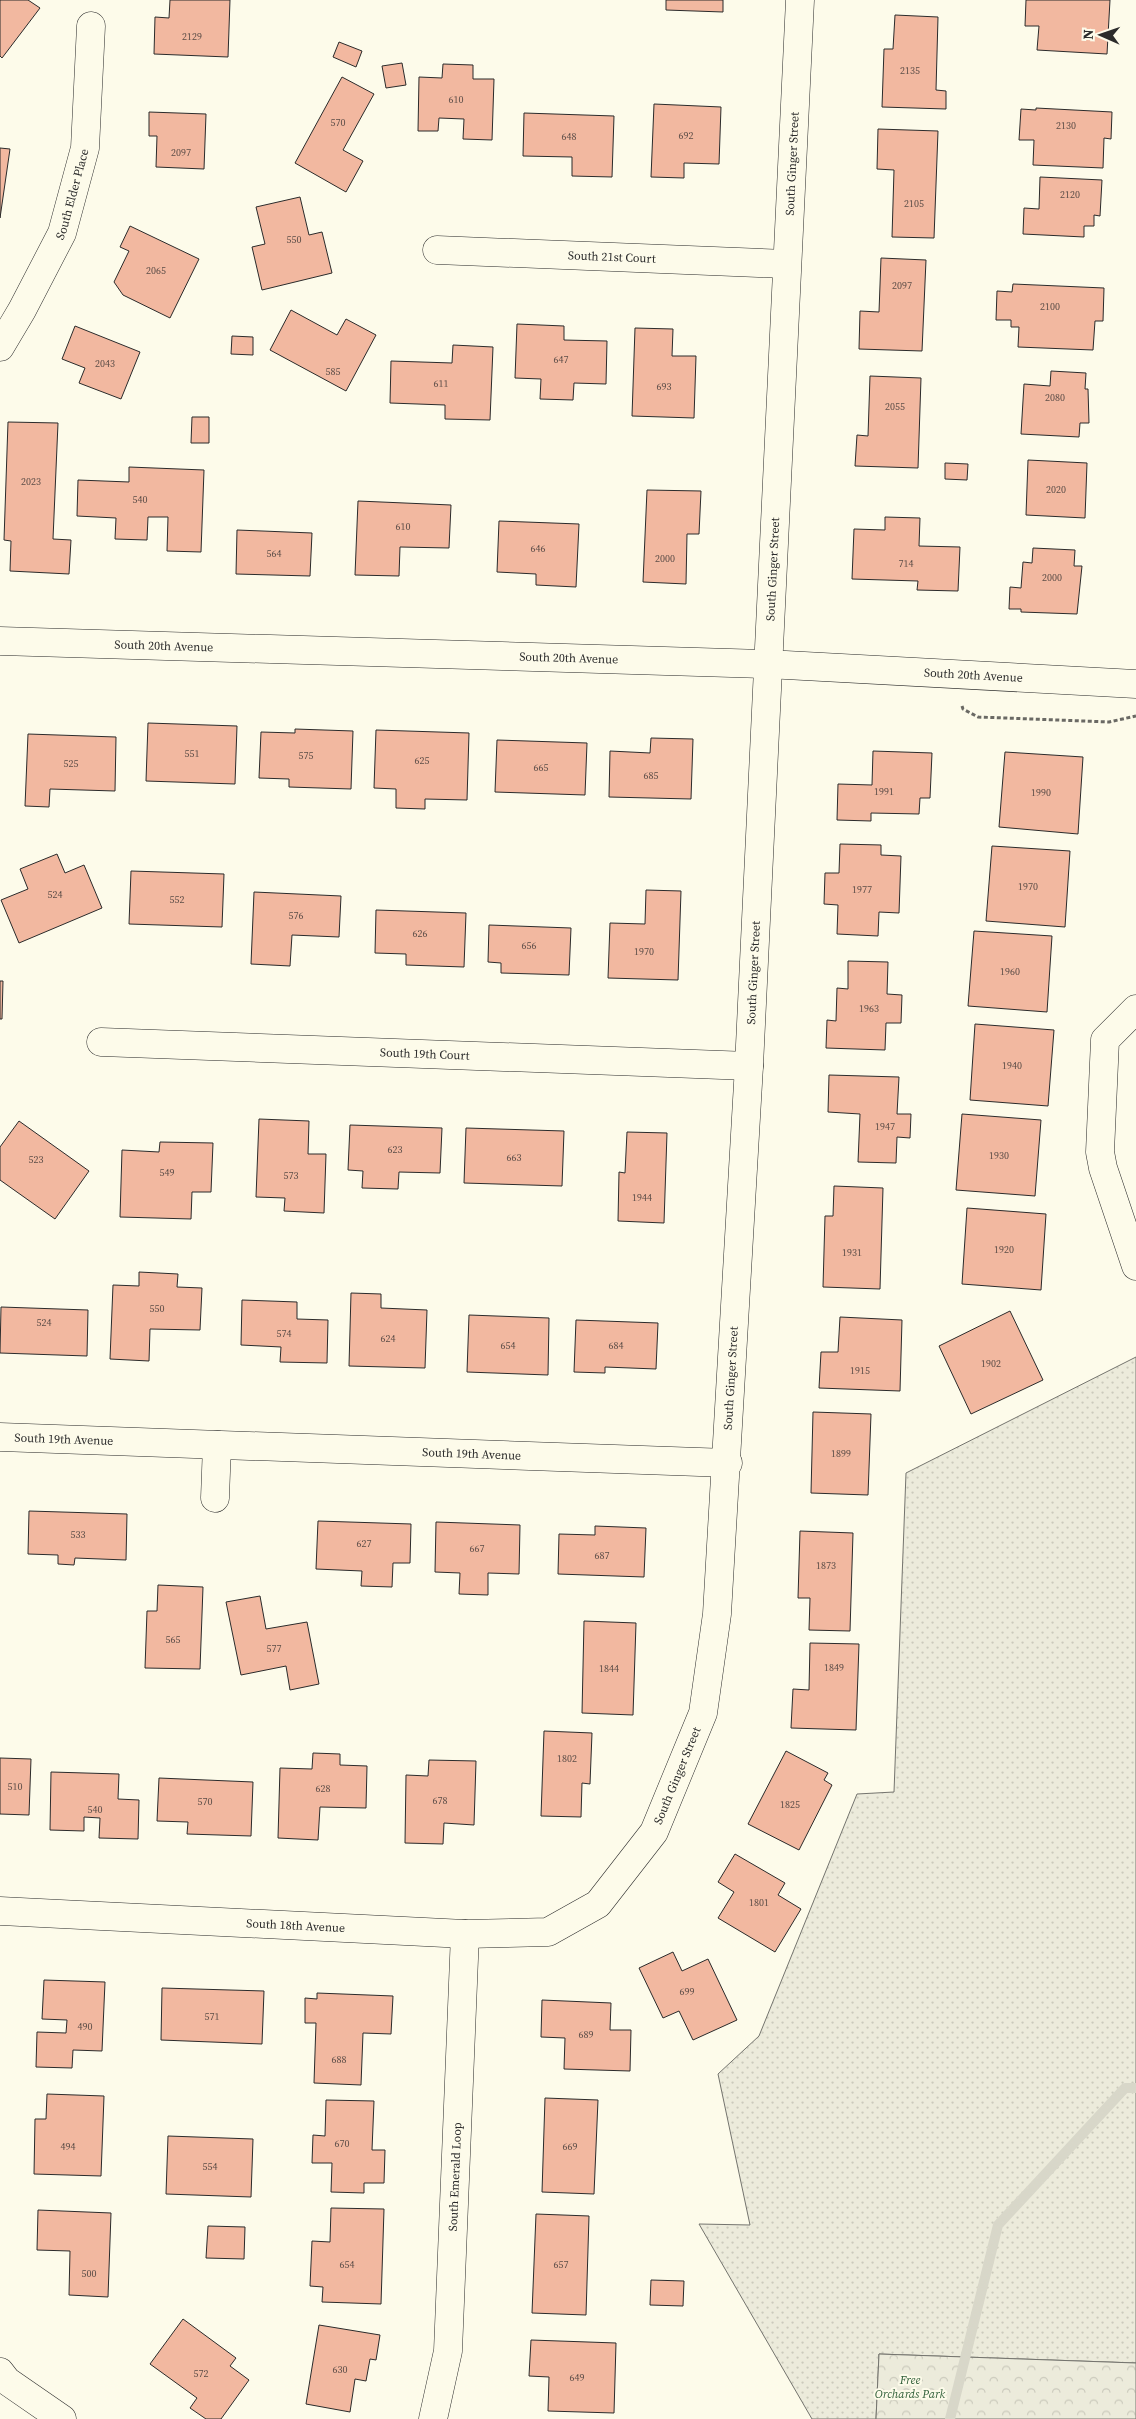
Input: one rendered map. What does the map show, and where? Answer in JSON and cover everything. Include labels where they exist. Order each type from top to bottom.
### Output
[{"type":"street","name":"South Ginger Street","points":[[586,1910],[598,1904],[654,1832],[703,1713],[717,1614],[728,1462],[749,1066],[800,0]]},
{"type":"street","name":"South Elder Place","points":[[0,347],[22,310],[62,232],[85,148],[91,26]]},
{"type":"street","name":"South 21st Court","points":[[437,250],[786,264]]},
{"type":"street","name":"South 20th Avenue","points":[[0,640],[767,664],[1136,684]]},
{"type":"street","points":[[1136,1009],[1105,1040],[1100,1138],[1103,1168],[1136,1266]]},
{"type":"street","name":"South 19th Court","points":[[101,1042],[749,1066]]},
{"type":"street","name":"South 19th Avenue","points":[[0,1437],[728,1462]]},
{"type":"street","points":[[215,1498],[217,1445]]},
{"type":"street","name":"South 18th Avenue","points":[[0,1911],[465,1934],[548,1932],[586,1910]]},
{"type":"street","name":"South Emerald Loop","points":[[433,2419],[448,2351],[465,1934]]},
{"type":"street","points":[[0,2372],[7,2381],[62,2419]]},
{"type":"path","points":[[946,674],[963,709],[978,717],[1109,722],[1136,716]]},
{"type":"green space","points":[[1136,1357],[1136,2363],[879,2354],[876,2419],[812,2419],[699,2224],[750,2225],[718,2074],[759,2036],[857,1794],[894,1792],[906,1473]]},
{"type":"green space","name":"Free Orchards Park","points":[[879,2354],[1136,2363],[1136,2419],[876,2419]]},
{"type":"building","points":[[0,0],[28,0],[40,8],[2,58],[0,56]]},
{"type":"building","points":[[170,0],[230,0],[228,57],[154,54],[155,17],[169,18]]},
{"type":"building","points":[[666,0],[723,0],[723,12],[666,10]]},
{"type":"building","points":[[1026,0],[1110,0],[1107,54],[1037,50],[1039,26],[1025,26]]},
{"type":"building","points":[[895,15],[938,17],[936,90],[946,91],[946,109],[882,107],[884,49],[893,49]]},
{"type":"building","points":[[339,42],[362,51],[356,67],[333,57]]},
{"type":"building","points":[[402,63],[406,85],[386,88],[382,66]]},
{"type":"building","points":[[443,64],[473,65],[473,79],[494,79],[492,140],[463,139],[464,119],[439,118],[438,131],[418,131],[419,77],[442,78]]},
{"type":"building","points":[[342,77],[374,94],[343,150],[363,161],[346,192],[295,163]]},
{"type":"building","points":[[654,104],[721,107],[719,164],[684,163],[684,178],[651,177]]},
{"type":"building","points":[[1036,108],[1112,112],[1111,139],[1104,138],[1103,168],[1033,165],[1034,140],[1019,140],[1021,109],[1036,110]]},
{"type":"building","points":[[149,112],[206,114],[204,169],[156,167],[157,136],[149,136]]},
{"type":"building","points":[[524,113],[614,116],[612,177],[572,176],[572,157],[523,156]]},
{"type":"building","points":[[878,129],[938,131],[934,238],[892,237],[894,170],[877,169]]},
{"type":"building","points":[[0,148],[10,149],[0,218]]},
{"type":"building","points":[[1040,177],[1102,180],[1100,216],[1094,215],[1094,226],[1084,226],[1084,237],[1023,234],[1024,208],[1039,209]]},
{"type":"building","points":[[300,197],[309,235],[322,232],[332,273],[262,290],[252,247],[265,244],[256,207]]},
{"type":"building","points":[[130,226],[199,259],[170,318],[123,295],[114,282],[129,251],[120,247]]},
{"type":"building","points":[[881,258],[926,260],[922,351],[859,349],[860,311],[879,312]]},
{"type":"building","points":[[1013,284],[1104,288],[1103,321],[1095,321],[1093,350],[1018,347],[1019,327],[1011,327],[1011,320],[996,320],[997,291],[1012,292]]},
{"type":"building","points":[[291,310],[337,335],[346,319],[376,335],[346,391],[270,350]]},
{"type":"building","points":[[517,324],[564,326],[564,340],[607,341],[606,384],[574,383],[573,400],[540,399],[541,379],[515,378]]},
{"type":"building","points":[[75,326],[140,352],[121,399],[79,383],[85,368],[62,359]]},
{"type":"building","points":[[635,328],[673,329],[672,356],[696,356],[694,418],[632,416]]},
{"type":"building","points":[[232,336],[253,337],[253,355],[231,354]]},
{"type":"building","points":[[453,345],[493,347],[490,420],[445,419],[445,405],[390,403],[391,361],[452,363]]},
{"type":"building","points":[[1051,371],[1086,373],[1085,389],[1088,389],[1089,423],[1080,423],[1079,437],[1021,434],[1024,384],[1050,386]]},
{"type":"building","points":[[870,376],[921,378],[918,468],[855,466],[857,435],[868,436]]},
{"type":"building","points":[[192,417],[209,417],[209,443],[191,443]]},
{"type":"building","points":[[8,422],[58,423],[53,539],[71,540],[69,574],[10,571],[11,541],[4,540]]},
{"type":"building","points":[[1028,460],[1087,463],[1085,518],[1026,515]]},
{"type":"building","points":[[945,463],[968,464],[967,480],[945,479]]},
{"type":"building","points":[[129,467],[204,470],[201,552],[167,551],[168,517],[148,517],[147,540],[115,539],[116,518],[77,516],[78,480],[129,482]]},
{"type":"building","points":[[647,490],[701,491],[699,534],[687,534],[686,584],[643,582]]},
{"type":"building","points":[[358,501],[451,505],[449,548],[400,547],[399,576],[355,575]]},
{"type":"building","points":[[885,517],[920,518],[919,546],[960,547],[958,591],[917,590],[918,581],[852,579],[854,529],[885,530]]},
{"type":"building","points":[[499,521],[579,524],[576,587],[536,585],[536,574],[497,572]]},
{"type":"building","points":[[237,530],[312,533],[310,576],[236,574]]},
{"type":"building","points":[[1033,548],[1075,550],[1074,566],[1082,566],[1077,614],[1021,612],[1021,609],[1009,609],[1010,587],[1021,588],[1023,562],[1032,563]]},
{"type":"building","points":[[148,723],[237,726],[235,784],[146,781]]},
{"type":"building","points":[[295,729],[353,731],[351,789],[289,787],[289,779],[259,778],[261,732],[295,733]]},
{"type":"building","points":[[376,730],[469,733],[467,800],[425,799],[425,809],[396,808],[396,789],[374,788]]},
{"type":"building","points":[[28,734],[116,737],[115,791],[50,789],[49,807],[25,806]]},
{"type":"building","points":[[651,738],[693,739],[691,799],[609,797],[610,751],[650,753]]},
{"type":"building","points":[[497,740],[587,743],[585,795],[495,792]]},
{"type":"building","points":[[873,751],[932,753],[930,798],[920,798],[919,814],[871,813],[871,821],[837,820],[838,784],[872,785]]},
{"type":"building","points":[[1005,752],[1083,757],[1078,834],[999,827]]},
{"type":"building","points":[[840,844],[881,845],[881,855],[901,856],[899,913],[879,912],[878,936],[837,934],[838,905],[824,904],[825,873],[839,873]]},
{"type":"building","points":[[992,846],[1070,851],[1065,927],[986,921]]},
{"type":"building","points":[[57,854],[65,873],[84,865],[102,908],[19,943],[1,900],[28,889],[20,869]]},
{"type":"building","points":[[131,871],[224,874],[222,927],[129,924]]},
{"type":"building","points":[[646,890],[681,891],[678,980],[608,978],[610,923],[645,924]]},
{"type":"building","points":[[254,892],[341,896],[339,937],[292,935],[290,966],[251,964]]},
{"type":"building","points":[[376,910],[466,913],[464,967],[406,965],[406,954],[375,953]]},
{"type":"building","points":[[489,925],[571,928],[569,975],[501,973],[501,963],[488,962]]},
{"type":"building","points":[[974,931],[1052,936],[1047,1012],[968,1006]]},
{"type":"building","points":[[848,961],[888,962],[887,994],[902,995],[901,1023],[886,1023],[885,1050],[826,1048],[827,1020],[836,1021],[837,988],[848,989]]},
{"type":"building","points":[[0,981],[3,981],[2,1019],[0,1019]]},
{"type":"building","points":[[975,1024],[1054,1030],[1048,1106],[970,1100]]},
{"type":"building","points":[[829,1075],[899,1077],[897,1114],[911,1114],[910,1138],[897,1137],[896,1163],[858,1162],[860,1114],[828,1112]]},
{"type":"building","points":[[962,1114],[1041,1120],[1035,1196],[956,1190]]},
{"type":"building","points":[[259,1119],[309,1121],[308,1154],[326,1154],[324,1213],[284,1211],[285,1198],[256,1197]]},
{"type":"building","points":[[19,1121],[89,1171],[55,1219],[0,1180],[0,1147]]},
{"type":"building","points":[[350,1125],[442,1128],[440,1173],[399,1172],[398,1189],[362,1188],[363,1171],[348,1170]]},
{"type":"building","points":[[466,1128],[564,1131],[562,1186],[464,1183]]},
{"type":"building","points":[[627,1132],[667,1133],[664,1223],[618,1221],[619,1172],[625,1173]]},
{"type":"building","points":[[160,1142],[213,1143],[211,1192],[192,1192],[191,1219],[120,1217],[122,1150],[159,1152]]},
{"type":"building","points":[[834,1186],[883,1188],[880,1289],[823,1287],[825,1216],[833,1216]]},
{"type":"building","points":[[967,1208],[1046,1214],[1041,1290],[962,1284]]},
{"type":"building","points":[[139,1272],[178,1274],[177,1287],[202,1288],[200,1330],[150,1329],[149,1361],[110,1359],[113,1285],[139,1286]]},
{"type":"building","points":[[351,1293],[381,1294],[381,1308],[427,1310],[425,1368],[349,1366]]},
{"type":"building","points":[[242,1300],[297,1302],[297,1319],[328,1320],[327,1363],[280,1362],[281,1347],[241,1345]]},
{"type":"building","points":[[1,1307],[88,1310],[87,1356],[0,1353]]},
{"type":"building","points":[[1010,1311],[1043,1380],[971,1414],[939,1346]]},
{"type":"building","points":[[469,1315],[549,1318],[548,1375],[467,1372]]},
{"type":"building","points":[[840,1317],[902,1320],[900,1391],[819,1388],[821,1352],[838,1352]]},
{"type":"building","points":[[576,1320],[658,1323],[656,1369],[605,1367],[605,1373],[574,1372]]},
{"type":"building","points":[[813,1412],[871,1414],[868,1495],[811,1493]]},
{"type":"building","points":[[29,1511],[127,1514],[126,1560],[75,1558],[74,1565],[58,1564],[58,1555],[28,1554]]},
{"type":"building","points":[[318,1521],[411,1524],[410,1563],[393,1563],[392,1587],[361,1586],[362,1571],[316,1569]]},
{"type":"building","points":[[436,1522],[520,1525],[519,1574],[488,1573],[488,1595],[459,1594],[460,1573],[435,1572]]},
{"type":"building","points":[[595,1526],[646,1528],[644,1577],[558,1574],[559,1534],[595,1535]]},
{"type":"building","points":[[800,1531],[853,1533],[850,1631],[809,1630],[810,1598],[798,1598]]},
{"type":"building","points":[[158,1585],[203,1587],[200,1669],[145,1668],[147,1611],[157,1611]]},
{"type":"building","points":[[260,1596],[266,1629],[307,1622],[319,1684],[290,1690],[286,1666],[241,1675],[226,1602]]},
{"type":"building","points":[[584,1621],[636,1623],[633,1715],[582,1713]]},
{"type":"building","points":[[810,1643],[859,1644],[856,1730],[791,1728],[793,1689],[809,1690]]},
{"type":"building","points":[[544,1731],[592,1733],[590,1784],[582,1783],[581,1817],[541,1816]]},
{"type":"building","points":[[786,1751],[828,1773],[824,1780],[832,1785],[799,1850],[748,1824]]},
{"type":"building","points":[[313,1753],[340,1754],[340,1765],[367,1766],[366,1808],[320,1807],[318,1840],[278,1838],[280,1768],[312,1769]]},
{"type":"building","points":[[0,1758],[31,1759],[29,1815],[0,1814]]},
{"type":"building","points":[[429,1760],[476,1761],[474,1825],[444,1823],[443,1844],[405,1843],[406,1775],[428,1776]]},
{"type":"building","points":[[51,1772],[119,1774],[118,1799],[139,1800],[138,1839],[99,1838],[100,1818],[84,1817],[84,1831],[50,1830]]},
{"type":"building","points":[[159,1778],[253,1782],[251,1836],[187,1834],[188,1822],[157,1821]]},
{"type":"building","points":[[735,1854],[785,1883],[778,1895],[801,1909],[775,1952],[718,1918],[734,1892],[718,1882]]},
{"type":"building","points":[[673,1952],[682,1971],[708,1959],[737,2020],[693,2040],[679,2011],[663,2018],[639,1968]]},
{"type":"building","points":[[44,1980],[105,1982],[102,2051],[73,2050],[72,2068],[36,2067],[37,2032],[66,2033],[67,2020],[42,2019]]},
{"type":"building","points":[[162,1988],[264,1991],[262,2044],[161,2040]]},
{"type":"building","points":[[317,1993],[393,1996],[391,2034],[363,2033],[361,2085],[314,2083],[316,2023],[305,2023],[305,1998],[317,1999]]},
{"type":"building","points":[[542,2000],[611,2003],[610,2030],[631,2030],[630,2071],[564,2069],[565,2038],[541,2037]]},
{"type":"building","points":[[47,2094],[104,2096],[101,2176],[34,2174],[35,2119],[46,2119]]},
{"type":"building","points":[[545,2098],[598,2100],[594,2194],[542,2192]]},
{"type":"building","points":[[326,2100],[374,2101],[372,2150],[385,2150],[384,2183],[364,2183],[364,2193],[331,2192],[332,2163],[312,2163],[313,2135],[325,2136]]},
{"type":"building","points":[[168,2136],[253,2139],[251,2197],[166,2194]]},
{"type":"building","points":[[331,2208],[384,2209],[381,2304],[322,2302],[323,2287],[310,2286],[312,2241],[330,2242]]},
{"type":"building","points":[[38,2210],[111,2213],[108,2297],[69,2295],[70,2251],[37,2250]]},
{"type":"building","points":[[536,2214],[589,2216],[586,2315],[532,2313]]},
{"type":"building","points":[[208,2226],[245,2227],[244,2259],[206,2258]]},
{"type":"building","points":[[651,2280],[684,2281],[683,2306],[650,2305]]},
{"type":"building","points":[[183,2319],[236,2358],[230,2366],[249,2380],[221,2419],[206,2419],[190,2408],[197,2398],[150,2364]]},
{"type":"building","points":[[319,2325],[380,2335],[376,2360],[370,2359],[366,2381],[355,2379],[350,2412],[306,2404]]},
{"type":"building","points":[[531,2340],[616,2343],[614,2413],[548,2411],[549,2377],[529,2376]]},
{"type":"waterway","points":[[950,2419],[998,2225],[1125,2088],[1136,2088]]}]
